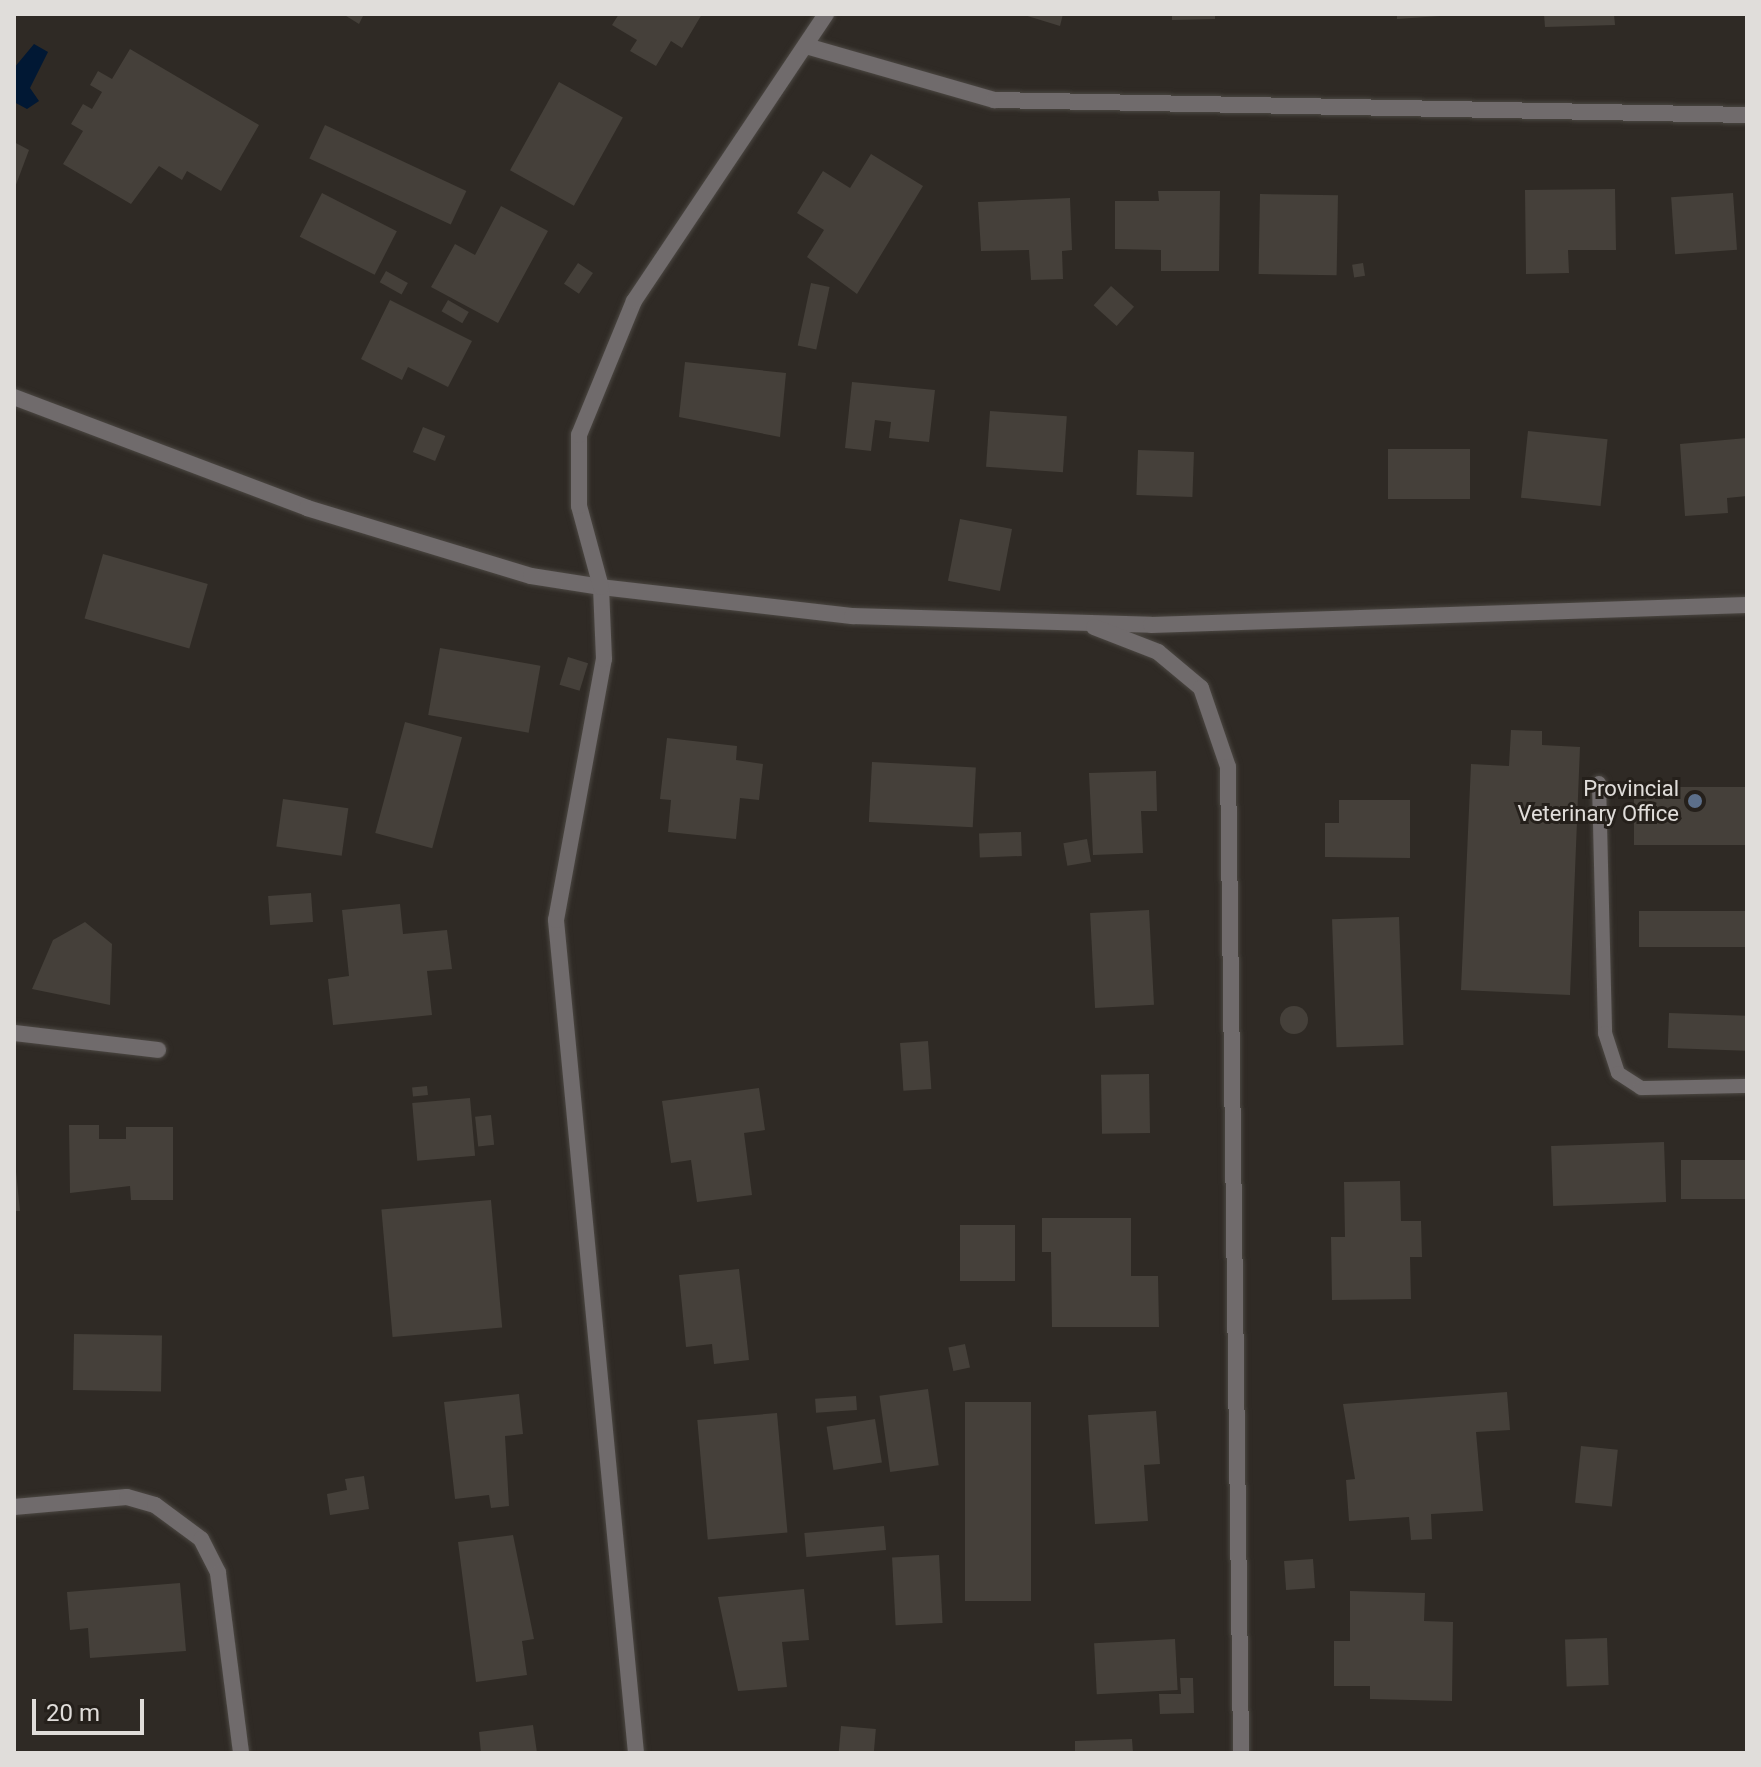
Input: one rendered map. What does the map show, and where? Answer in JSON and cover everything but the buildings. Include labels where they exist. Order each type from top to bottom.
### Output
[{"type":"street","points":[[636,1753],[556,920],[604,659],[601,587],[579,506],[579,435],[634,301],[826,14]]},
{"type":"street","points":[[806,46],[994,100],[1747,115]]},
{"type":"street","points":[[14,397],[307,508],[531,576],[601,587],[852,616],[1083,623],[1747,605]]},
{"type":"street","points":[[1083,623],[1158,652],[1201,688],[1228,767],[1241,1753]]},
{"type":"street","points":[[14,1033],[158,1050]]},
{"type":"street","points":[[14,1507],[127,1497],[155,1505],[201,1539],[218,1573],[241,1753]]},
{"type":"lane","points":[[1599,783],[1605,1033],[1618,1073],[1641,1088],[1747,1086]]},
{"type":"water","points":[[34,44],[48,52],[30,88],[39,101],[27,109],[14,102],[14,68]]},
{"type":"place","name":"Provincial Veterinary Office","points":[[1695,801]]}]
